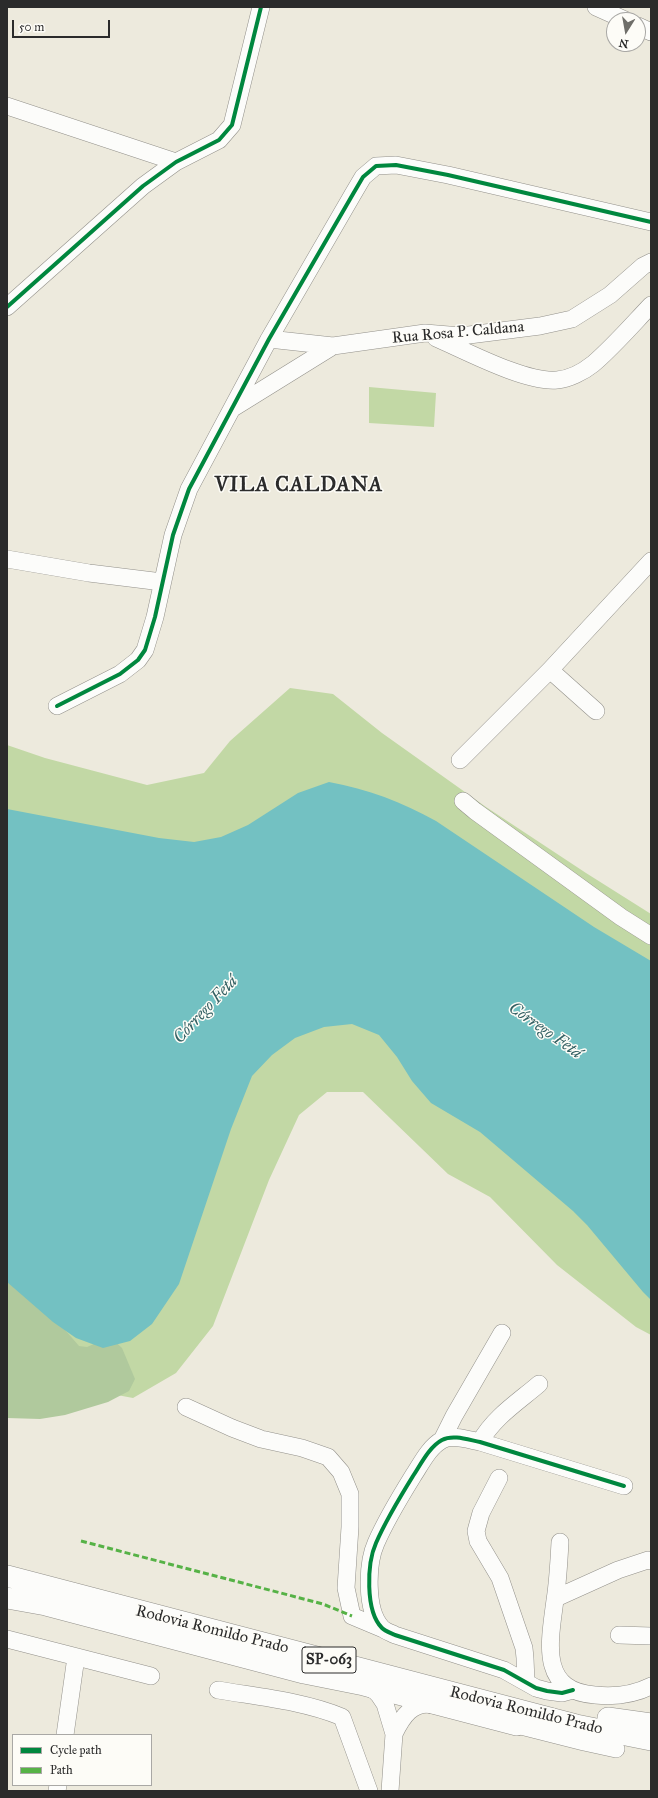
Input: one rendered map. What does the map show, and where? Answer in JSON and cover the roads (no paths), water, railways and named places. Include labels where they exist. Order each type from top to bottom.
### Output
[{"type":"main road","name":"Rodovia Romildo Prado","points":[[7,1576],[576,1725],[651,1740]]},
{"type":"main road","name":"Rodovia Romildo Prado","points":[[7,1598],[46,1605],[304,1673],[364,1685],[575,1740],[616,1749],[651,1753]]},
{"type":"main road","points":[[447,1691],[498,1691],[588,1714],[628,1722],[651,1724]]},
{"type":"street","points":[[7,307],[143,186],[176,162],[219,140],[232,125],[261,7]]},
{"type":"street","points":[[7,106],[176,162]]},
{"type":"street","points":[[57,706],[120,674],[138,660],[145,650],[173,535],[189,489],[269,339],[363,177],[376,166],[396,165],[448,175],[651,222]]},
{"type":"street","name":"Rua Rosa P. Caldana","points":[[269,339],[333,346],[425,333],[461,336],[540,326],[572,319],[610,295],[643,266],[651,262]]},
{"type":"street","points":[[425,333],[517,373],[538,379],[557,380],[575,375],[592,364],[651,305]]},
{"type":"street","points":[[232,409],[333,346]]},
{"type":"street","points":[[7,559],[89,573],[162,582]]},
{"type":"street","points":[[460,760],[550,670],[651,561]]},
{"type":"street","points":[[550,670],[596,712]]},
{"type":"street","points":[[463,801],[621,917],[651,936]]},
{"type":"street","points":[[383,1629],[375,1618],[371,1606],[369,1578],[375,1544],[404,1491],[433,1447],[442,1440],[454,1416],[502,1333]]},
{"type":"street","points":[[480,1442],[487,1429],[499,1417],[539,1384]]},
{"type":"street","points":[[186,1408],[261,1439],[302,1448],[328,1457],[341,1472],[350,1494],[350,1527],[346,1588],[352,1616],[395,1635],[504,1670],[536,1688],[554,1692],[573,1690]]},
{"type":"street","points":[[442,1440],[457,1437],[480,1442],[624,1486]]},
{"type":"street","points":[[499,1478],[481,1513],[476,1531],[478,1541],[500,1578],[524,1648],[526,1682]]},
{"type":"street","points":[[560,1542],[556,1598],[550,1640],[552,1665],[556,1676],[573,1690],[589,1695],[620,1696],[651,1686]]},
{"type":"street","points":[[556,1598],[618,1570],[648,1560],[651,1561]]},
{"type":"street","points":[[7,1567],[49,1588]]},
{"type":"street","points":[[619,1635],[651,1636]]},
{"type":"street","points":[[7,1639],[151,1676]]},
{"type":"street","points":[[65,1734],[76,1657]]},
{"type":"street","points":[[364,1685],[376,1691],[379,1695],[384,1704],[394,1734],[390,1791]]},
{"type":"street","points":[[218,1690],[270,1698],[330,1712],[342,1717],[369,1791]]},
{"type":"street","points":[[394,1734],[406,1714],[416,1705],[430,1704],[616,1749]]},
{"type":"water","name":"Córrego Fetá","points":[[329,782],[371,792],[410,808],[436,821],[594,927],[651,961],[651,1300],[587,1225],[573,1211],[480,1132],[431,1103],[412,1081],[397,1057],[379,1035],[352,1024],[324,1027],[295,1038],[272,1055],[252,1076],[231,1129],[179,1284],[152,1324],[130,1341],[103,1348],[76,1338],[53,1322],[7,1282],[7,809],[159,838],[194,842],[221,837],[248,825],[298,793]]},
{"type":"district","name":"VILA CALDANA","points":[[299,486]]}]
